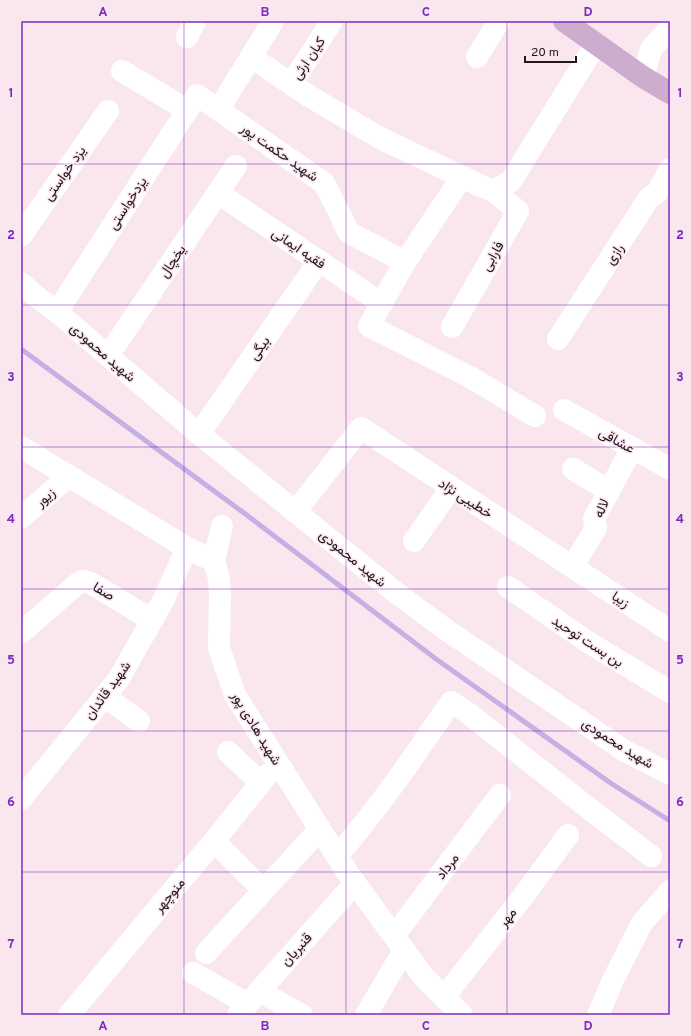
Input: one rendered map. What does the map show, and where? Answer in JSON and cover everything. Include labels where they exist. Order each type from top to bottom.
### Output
[{"type":"main road","points":[[564,21],[643,77],[670,93]]},
{"type":"street","points":[[219,109],[273,21]]},
{"type":"street","name":"کیان ارثی","points":[[251,57],[291,84],[332,21]]},
{"type":"street","points":[[477,57],[499,21]]},
{"type":"street","points":[[643,77],[651,49],[670,28]]},
{"type":"street","points":[[291,84],[380,138],[494,191],[511,180],[596,44]]},
{"type":"street","name":"شهید حکمت پور","points":[[122,71],[192,103],[219,109],[324,183],[348,232],[405,262]]},
{"type":"street","name":"یزدخواستی","points":[[57,312],[192,103]]},
{"type":"street","name":"یزد خواستی","points":[[21,236],[108,111]]},
{"type":"street","name":"یخچال","points":[[108,356],[236,166]]},
{"type":"street","name":"رازی","points":[[558,339],[649,198],[663,197],[670,169]]},
{"type":"street","points":[[462,177],[405,262],[369,326],[470,377],[535,416]]},
{"type":"street","name":"فارابی","points":[[452,327],[518,211],[494,191]]},
{"type":"street","name":"فقیه ایمانی","points":[[218,193],[381,303]]},
{"type":"street","name":"بیگی","points":[[199,434],[319,261]]},
{"type":"street","name":"شهید محمودی","points":[[21,283],[199,434],[395,592],[445,629],[625,751],[670,774]]},
{"type":"street","name":"عشاقی","points":[[564,410],[670,469]]},
{"type":"street","name":"خطیبی نژاد","points":[[295,512],[361,428],[572,567]]},
{"type":"street","points":[[21,447],[187,548],[214,561],[222,526]]},
{"type":"street","name":"لاله","points":[[572,567],[596,528],[594,519],[632,448]]},
{"type":"street","points":[[573,469],[609,490]]},
{"type":"street","name":"زیور","points":[[21,518],[69,476]]},
{"type":"street","points":[[414,541],[451,488]]},
{"type":"street","name":"شهید قائدان","points":[[24,789],[118,680],[163,601],[187,548]]},
{"type":"street","name":"شهید هادی پور","points":[[214,561],[219,578],[220,593],[219,648],[235,696],[355,883],[423,976],[462,1015]]},
{"type":"street","name":"زیبا","points":[[572,567],[670,632]]},
{"type":"street","name":"صفا","points":[[21,633],[77,584],[83,581],[89,582],[152,620]]},
{"type":"street","name":"بن بست توحید","points":[[508,587],[588,642],[670,692]]},
{"type":"street","points":[[104,696],[139,721]]},
{"type":"street","points":[[337,856],[355,835],[418,751],[451,702],[468,713],[651,856]]},
{"type":"street","name":"منوچهر","points":[[69,1015],[214,841],[264,778],[228,752]]},
{"type":"street","name":"مرداد","points":[[366,1015],[399,943],[475,828],[500,795]]},
{"type":"street","points":[[206,953],[320,829]]},
{"type":"street","name":"مهر","points":[[444,997],[522,898],[568,835]]},
{"type":"street","points":[[214,841],[263,890]]},
{"type":"street","name":"قنبریان","points":[[248,1003],[355,883]]},
{"type":"street","points":[[598,1015],[613,980],[642,923],[670,891]]},
{"type":"street","points":[[193,973],[248,1003],[302,1015]]},
{"type":"waterway","points":[[21,349],[244,513],[436,659],[612,784],[670,821]]}]
